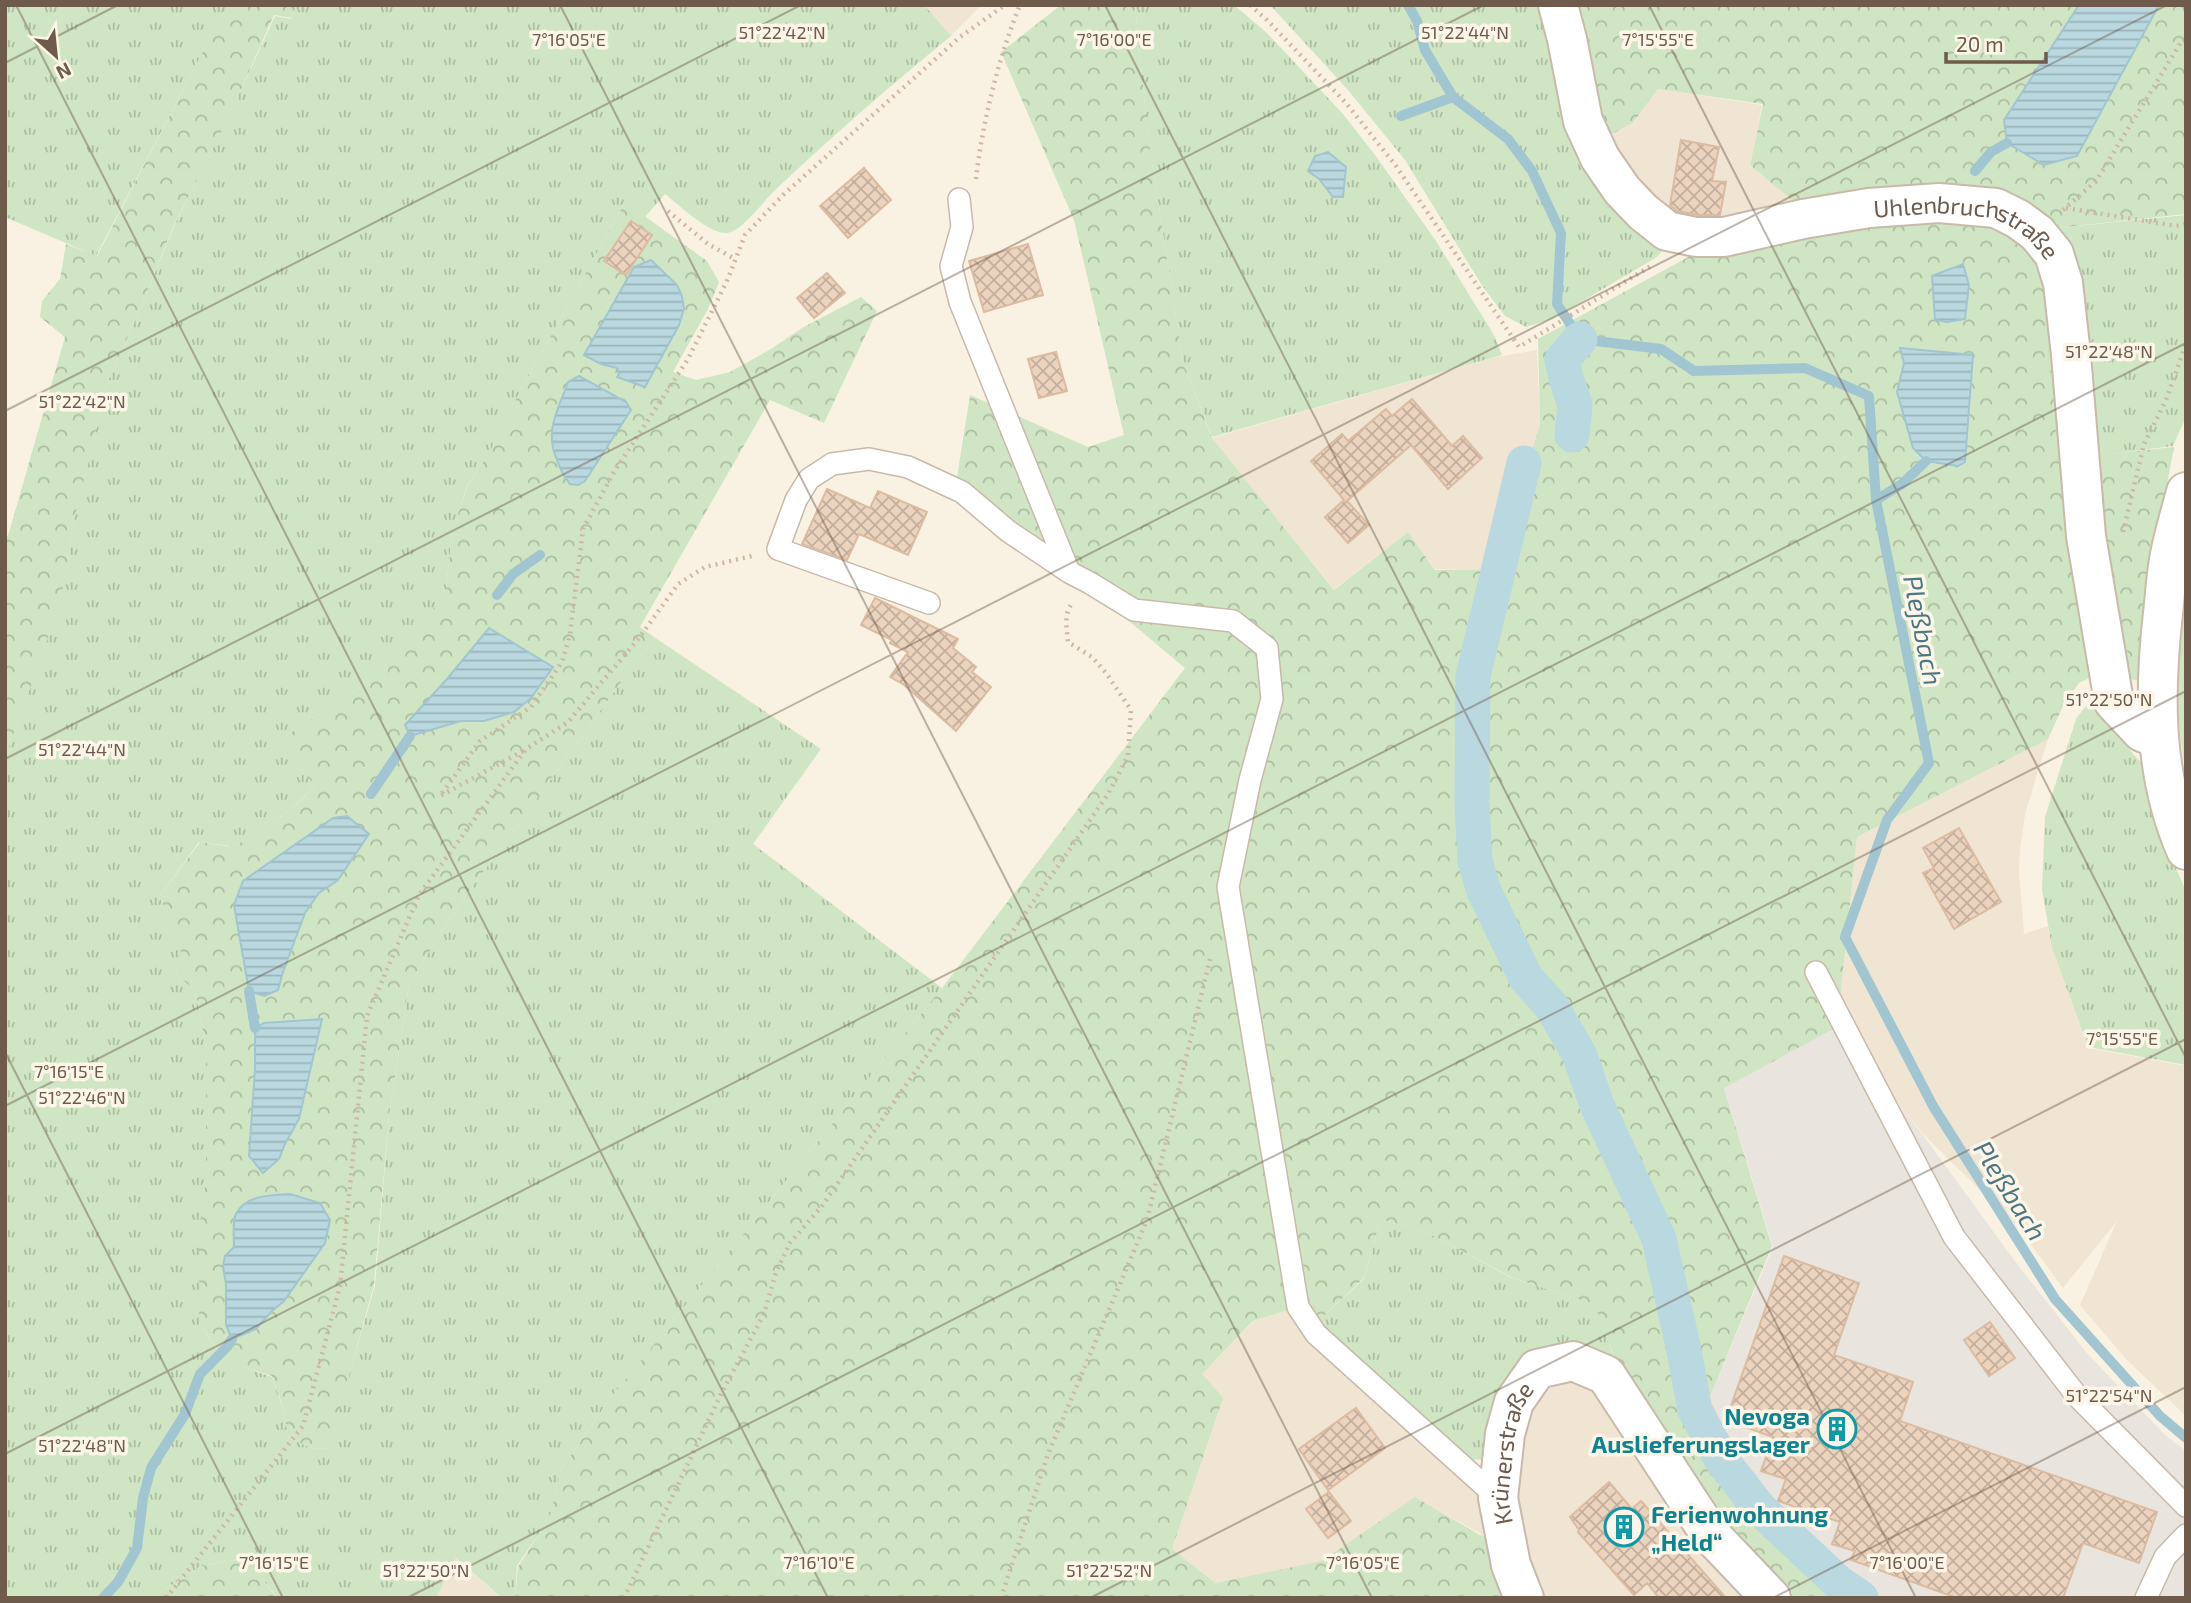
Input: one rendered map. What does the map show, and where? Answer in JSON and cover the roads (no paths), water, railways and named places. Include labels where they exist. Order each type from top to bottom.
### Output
[{"type":"street","name":"Uhlenbruchstraße","points":[[1558,5],[1583,121],[1600,158],[1622,190],[1643,212],[1667,231],[1696,237],[1724,237],[1802,219],[1870,208],[1939,203],[1996,208],[2037,233],[2054,254],[2063,283],[2086,536],[2114,702],[2142,732],[2159,739]]},
{"type":"street","points":[[2186,492],[2169,560],[2158,662],[2157,704],[2165,787],[2186,850]]},
{"type":"street","name":"Krünerstraße","points":[[1524,1598],[1511,1565],[1498,1498],[1505,1434],[1514,1402],[1536,1369],[1573,1361],[1606,1375],[1710,1534],[1771,1598]]},
{"type":"lane","points":[[959,199],[962,228],[951,265],[960,302],[1069,572]]},
{"type":"lane","points":[[929,603],[778,550],[796,500],[809,479],[832,464],[869,459],[908,467],[962,492],[1008,531],[1133,610],[1233,621],[1267,648],[1272,699],[1250,780],[1228,887],[1298,1307],[1316,1334],[1498,1498]]},
{"type":"lane","points":[[1816,972],[1954,1237],[2077,1396],[2186,1506]]},
{"type":"lane","points":[[2146,1598],[2165,1558],[2186,1535]]},
{"type":"water","points":[[2079,5],[2159,5],[2077,156],[2044,165],[2007,143],[2004,120]]},
{"type":"water","points":[[1328,152],[1346,167],[1343,197],[1333,197],[1319,179],[1308,171],[1315,156]]},
{"type":"water","points":[[651,260],[677,285],[684,309],[679,325],[645,387],[617,377],[617,368],[601,364],[584,355],[634,267]]},
{"type":"water","points":[[1963,264],[1969,285],[1965,319],[1947,322],[1935,320],[1932,276]]},
{"type":"water","points":[[1900,348],[1973,355],[1965,462],[1958,466],[1926,461],[1913,448],[1897,392],[1904,363]]},
{"type":"water","points":[[579,376],[626,402],[631,410],[585,481],[578,485],[570,484],[559,467],[553,449],[552,430],[568,382]]},
{"type":"water","points":[[489,628],[553,667],[531,698],[514,712],[484,721],[461,721],[410,736],[405,725]]},
{"type":"water","points":[[347,816],[369,834],[338,880],[319,893],[305,913],[278,990],[264,996],[249,991],[234,905],[243,881],[333,818]]},
{"type":"water","points":[[322,1019],[299,1119],[279,1159],[263,1173],[249,1156],[255,1028],[264,1023]]},
{"type":"water","points":[[290,1194],[320,1203],[330,1220],[325,1243],[284,1301],[256,1329],[232,1339],[226,1325],[223,1266],[225,1256],[234,1247],[236,1214],[252,1200]]},
{"type":"waterway","name":"Pleßbach","points":[[1408,5],[1417,21],[1425,50],[1453,97],[1508,139],[1532,171],[1561,233],[1557,304],[1580,339],[1661,349],[1694,371],[1805,368],[1869,396],[1876,500],[1929,763],[1887,820],[1845,937],[1933,1106],[2055,1299],[2160,1416],[2186,1438]]},
{"type":"waterway","points":[[1401,116],[1453,97]]},
{"type":"waterway","points":[[1975,171],[1991,152],[2007,143]]},
{"type":"waterway","points":[[1572,435],[1575,405],[1562,360],[1580,339]]},
{"type":"waterway","points":[[1876,500],[1902,484],[1926,461]]},
{"type":"waterway","points":[[1524,463],[1473,676],[1472,804],[1475,861],[1484,891],[1526,978],[1552,1007],[1579,1054],[1597,1105],[1659,1239],[1695,1410],[1721,1459],[1760,1509],[1839,1583],[1861,1598]]},
{"type":"waterway","points":[[497,595],[513,574],[540,555]]},
{"type":"waterway","points":[[371,794],[410,736]]},
{"type":"waterway","points":[[249,991],[255,1028]]},
{"type":"waterway","points":[[103,1598],[118,1582],[137,1548],[143,1498],[151,1468],[185,1414],[200,1374],[232,1339]]},
{"type":"place","name":"Nevoga Auslieferungslager","points":[[1837,1429]]},
{"type":"place","name":"Ferienwohnung „Held“","points":[[1624,1527]]}]
